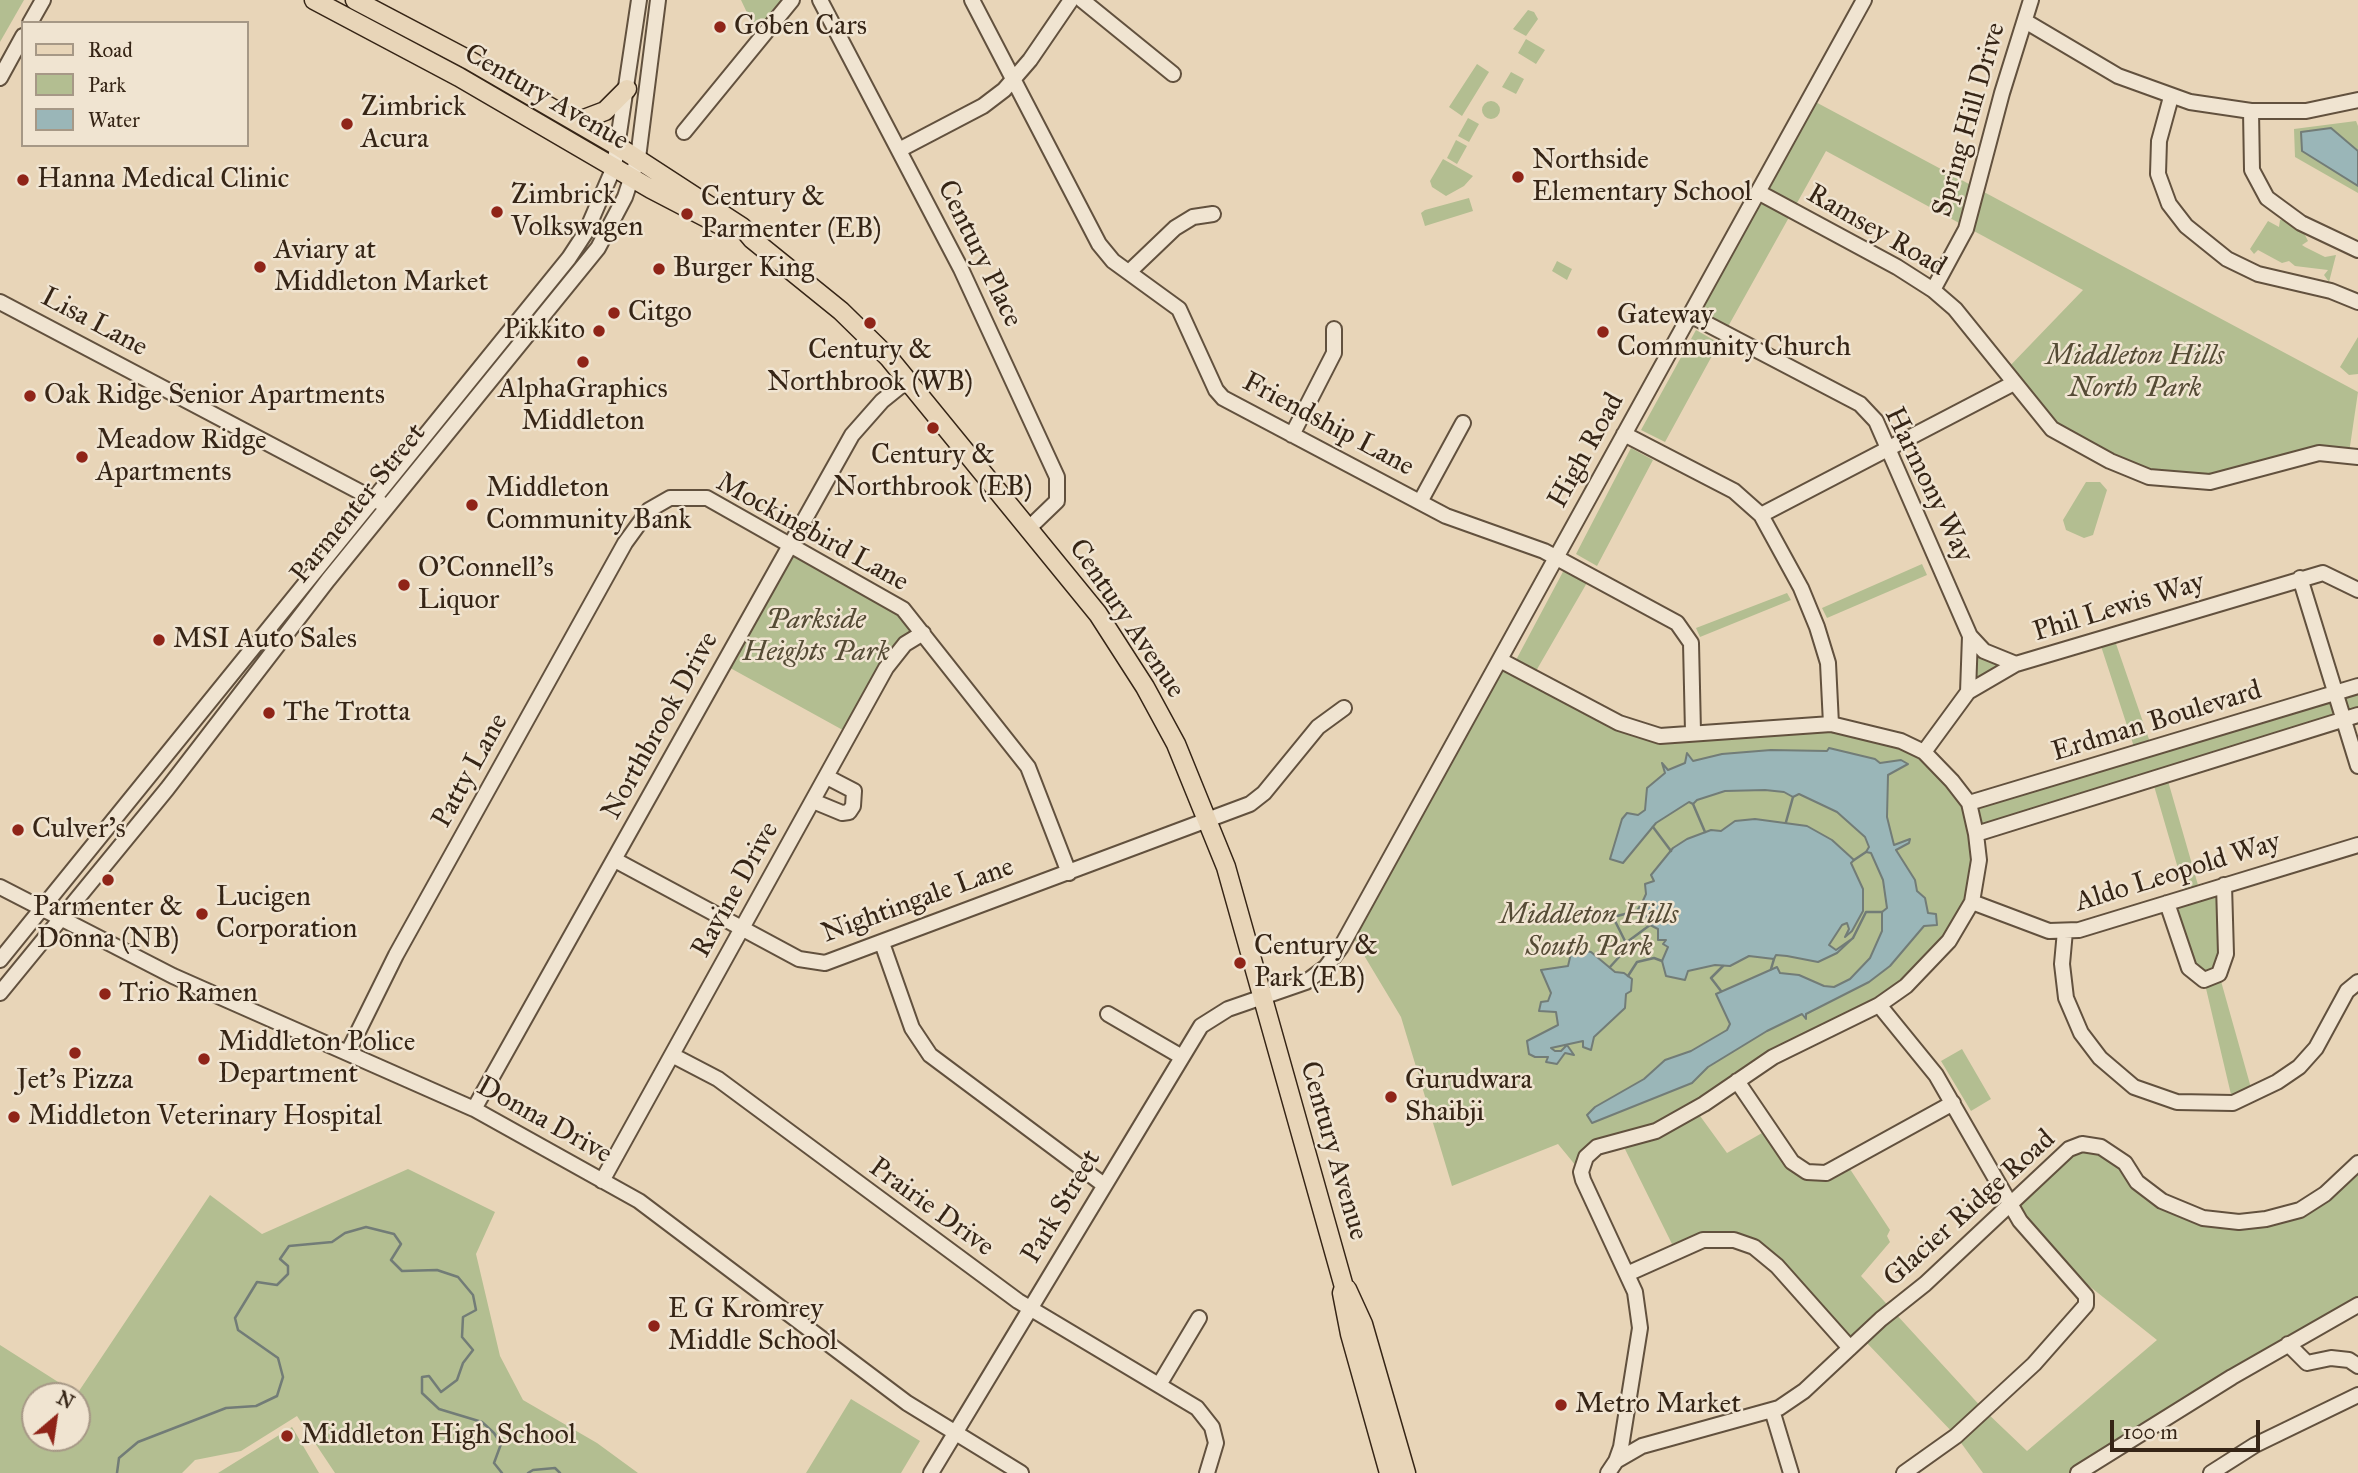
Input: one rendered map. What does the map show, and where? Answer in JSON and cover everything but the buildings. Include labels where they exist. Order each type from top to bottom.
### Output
[{"type":"main road","name":"Century Avenue","points":[[314,0],[479,88],[737,235],[752,239]]},
{"type":"main road","name":"Century Avenue","points":[[355,0],[619,146],[742,227],[752,239],[841,311],[908,380],[1098,614],[1139,677],[1176,744],[1209,819],[1226,867],[1344,1287],[1342,1293],[1350,1334],[1389,1473]]},
{"type":"main road","points":[[576,122],[605,111],[627,89]]},
{"type":"main road","name":"Century Avenue","points":[[1344,1287],[1350,1290],[1363,1324],[1406,1473]]},
{"type":"street","points":[[31,21],[43,0]]},
{"type":"street","name":"Parmenter Street","points":[[0,960],[569,258],[586,232],[614,167],[639,0]]},
{"type":"street","name":"Parmenter Street","points":[[0,993],[167,789],[328,580],[592,257],[633,178],[638,158],[658,0]]},
{"type":"street","points":[[684,132],[792,0]]},
{"type":"street","name":"Century Place","points":[[820,0],[961,269],[1056,477],[1057,501],[1029,528]]},
{"type":"street","name":"Friendship Lane","points":[[972,0],[1099,244],[1113,261],[1179,309],[1216,390],[1223,398],[1446,516],[1557,557]]},
{"type":"street","points":[[899,150],[983,106],[1014,79],[1071,0]]},
{"type":"street","points":[[1082,0],[1173,74]]},
{"type":"street","name":"High Road","points":[[1262,997],[1306,982],[1318,974],[1341,947],[1864,0]]},
{"type":"street","name":"Spring Hill Drive","points":[[1933,290],[1966,229],[2002,93],[2031,0]]},
{"type":"street","points":[[2025,21],[2118,76],[2171,97],[2219,108],[2251,111],[2306,111],[2358,100]]},
{"type":"street","points":[[0,78],[21,40]]},
{"type":"street","points":[[2171,97],[2160,141],[2158,174],[2169,204],[2186,226],[2227,259],[2258,274],[2331,291],[2358,302]]},
{"type":"street","points":[[2251,111],[2252,170],[2267,198],[2301,223],[2358,250]]},
{"type":"street","name":"Ramsey Road","points":[[1758,192],[1897,267],[1933,290],[1955,309],[2052,429],[2110,461],[2149,477],[2210,482],[2319,453],[2358,457]]},
{"type":"street","points":[[1129,272],[1175,228],[1193,217],[1213,215]]},
{"type":"street","name":"Lisa Lane","points":[[0,302],[374,498],[388,508]]},
{"type":"street","name":"Harmony Way","points":[[1690,315],[1860,404],[1876,421],[1970,636],[1968,692]]},
{"type":"street","points":[[1293,435],[1334,353],[1334,329]]},
{"type":"street","name":"Northbrook Drive","points":[[474,1109],[852,435],[882,401],[908,380]]},
{"type":"street","points":[[1761,515],[2014,383]]},
{"type":"street","points":[[1420,502],[1463,423]]},
{"type":"street","points":[[1625,434],[1734,491],[1761,515],[1801,587],[1817,627],[1828,663],[1831,724]]},
{"type":"street","name":"Mockingbird Lane","points":[[643,517],[663,501],[680,496],[700,497],[903,610],[1028,767],[1069,873]]},
{"type":"street","name":"Patty Lane","points":[[348,1052],[396,955],[625,543],[643,517]]},
{"type":"street","points":[[1557,557],[1677,623],[1686,634],[1691,643],[1694,672],[1693,732]]},
{"type":"street","name":"Phil Lewis Way","points":[[1924,752],[1968,692],[2016,664],[2323,573],[2358,590]]},
{"type":"street","points":[[2300,578],[2335,693],[2351,717],[2358,766]]},
{"type":"street","name":"Ravine Drive","points":[[602,1181],[887,668],[905,644],[923,633]]},
{"type":"street","points":[[1970,636],[1984,651],[1999,660],[2016,664]]},
{"type":"street","points":[[1500,660],[1619,723],[1660,736],[1831,724],[1888,737],[1924,752],[1969,803],[1976,834],[1979,860],[1972,902],[1963,922],[1933,961],[1880,1005],[1773,1057],[1656,1131],[1597,1147],[1586,1157],[1581,1172],[1583,1180],[1635,1292],[1640,1328],[1626,1425],[1612,1467]]},
{"type":"street","name":"Erdman Boulevard","points":[[1969,803],[2358,686]]},
{"type":"street","name":"Nightingale Lane","points":[[615,860],[799,959],[825,963],[1250,804],[1264,793],[1318,727],[1344,708]]},
{"type":"street","name":"Erdman Boulevard","points":[[1976,834],[2351,717]]},
{"type":"street","points":[[813,801],[842,813],[849,812],[853,806],[854,791],[827,777]]},
{"type":"street","name":"Aldo Leopold Way","points":[[1972,902],[2049,930],[2079,930],[2358,845]]},
{"type":"street","points":[[2167,903],[2189,968],[2204,980],[2219,974],[2227,954],[2224,885]]},
{"type":"street","name":"Donna Drive","points":[[0,887],[173,976],[474,1109],[639,1201],[907,1403],[1021,1473]]},
{"type":"street","points":[[2065,931],[2062,964],[2066,998],[2081,1033],[2099,1058],[2134,1087],[2177,1102],[2233,1103],[2277,1083],[2299,1067],[2316,1048],[2347,991],[2358,982]]},
{"type":"street","points":[[882,943],[912,1028],[930,1055],[1104,1185]]},
{"type":"street","name":"Park Street","points":[[931,1473],[1201,1026],[1214,1015],[1262,997]]},
{"type":"street","points":[[1880,1005],[1936,1075],[2020,1221],[2086,1296],[2079,1317],[2034,1364],[1956,1436],[1904,1473]]},
{"type":"street","points":[[1108,1014],[1182,1057]]},
{"type":"street","name":"Prairie Drive","points":[[672,1055],[718,1079],[963,1263],[1030,1308],[1203,1413],[1212,1427],[1215,1452],[1207,1473]]},
{"type":"street","points":[[1737,1081],[1792,1162],[1807,1172],[1826,1173],[1953,1104]]},
{"type":"street","name":"Glacier Ridge Road","points":[[1612,1467],[1643,1446],[1772,1410],[1804,1391],[2011,1206],[2069,1149],[2082,1144],[2111,1153],[2125,1163],[2137,1182],[2162,1202],[2203,1218],[2239,1222],[2266,1219],[2300,1210],[2325,1194],[2358,1163]]},
{"type":"street","points":[[1627,1274],[1703,1240],[1734,1240],[1754,1247],[1777,1266],[1850,1348]]},
{"type":"street","points":[[2078,1473],[2288,1344],[2358,1305]]},
{"type":"street","points":[[1159,1385],[1199,1318]]},
{"type":"street","points":[[2288,1344],[2307,1363],[2331,1358],[2349,1360],[2358,1366]]},
{"type":"street","points":[[2211,1473],[2255,1445],[2358,1395]]},
{"type":"street","points":[[1772,1410],[1791,1473]]},
{"type":"green space","points":[[0,0],[24,0],[0,42]]},
{"type":"green space","points":[[741,0],[792,0],[759,38]]},
{"type":"green space","points":[[1528,10],[1534,12],[1538,19],[1526,36],[1513,29]]},
{"type":"green space","points":[[1526,39],[1545,50],[1536,64],[1518,53]]},
{"type":"green space","points":[[1477,64],[1489,72],[1462,116],[1449,107]]},
{"type":"green space","points":[[1511,72],[1524,79],[1516,94],[1502,87]]},
{"type":"green space","name":"Middleton Hills North Park","points":[[1810,99],[2358,392],[2349,453],[2210,482],[2149,477],[2052,429],[2005,371],[2083,290],[1826,151],[1725,332],[1690,315]]},
{"type":"green space","points":[[1491,101],[1497,104],[1500,110],[1497,116],[1491,119],[1485,116],[1482,110],[1485,104]]},
{"type":"green space","points":[[1468,118],[1479,124],[1469,142],[1458,136]]},
{"type":"green space","points":[[2356,121],[2358,193],[2295,157],[2294,129]]},
{"type":"green space","points":[[1456,140],[1467,146],[1457,164],[1447,158]]},
{"type":"green space","points":[[1443,159],[1473,176],[1464,186],[1446,196],[1432,187],[1430,181]]},
{"type":"green space","points":[[1469,198],[1473,211],[1425,226],[1421,213],[1425,210]]},
{"type":"green space","points":[[2280,220],[2287,220],[2303,231],[2308,241],[2302,245],[2305,247],[2325,257],[2336,255],[2329,282],[2324,275],[2328,270],[2295,266],[2289,261],[2282,263],[2258,250],[2254,254],[2250,249],[2268,221],[2279,227]]},
{"type":"green space","points":[[1557,261],[1572,269],[1567,280],[1552,271]]},
{"type":"green space","points":[[1696,330],[1719,343],[1665,442],[1641,430]]},
{"type":"green space","points":[[2358,337],[2358,374],[2349,375],[2340,367]]},
{"type":"green space","points":[[1631,448],[1653,460],[1597,566],[1576,554]]},
{"type":"green space","points":[[2086,482],[2100,482],[2107,490],[2093,535],[2084,538],[2066,530],[2063,520]]},
{"type":"green space","name":"Parkside Heights Park","points":[[789,546],[874,592],[923,633],[905,644],[850,734],[723,664]]},
{"type":"green space","points":[[1922,564],[1927,575],[1827,618],[1822,608]]},
{"type":"green space","points":[[1565,568],[1588,581],[1536,671],[1516,660]]},
{"type":"green space","points":[[1787,593],[1791,600],[1700,637],[1696,628]]},
{"type":"green space","name":"Middleton Hills South Park","points":[[2113,635],[2152,748],[2358,686],[2358,715],[2166,774],[2200,892],[2224,885],[2219,974],[2253,1095],[2233,1103],[2204,980],[2189,968],[2167,903],[2186,896],[2152,779],[1976,834],[1972,902],[1906,986],[1773,1057],[1695,1109],[1727,1153],[1769,1129],[1807,1172],[1846,1163],[1890,1230],[1887,1236],[1890,1242],[1861,1276],[1984,1410],[2027,1451],[2157,1340],[2049,1254],[2011,1206],[2069,1149],[2101,1147],[2162,1202],[2239,1222],[2300,1210],[2358,1163],[2358,1305],[2078,1473],[1983,1473],[1956,1436],[1866,1342],[1845,1337],[1774,1258],[1706,1234],[1672,1244],[1621,1141],[1597,1147],[1581,1172],[1558,1144],[1452,1186],[1401,1017],[1350,932],[1500,660],[1660,736],[1831,724],[1924,752],[1969,803],[2136,753],[2099,640]]},
{"type":"green space","points":[[1970,636],[2016,664],[1981,685],[1968,680]]},
{"type":"green space","points":[[1962,1049],[1991,1099],[1971,1111],[1941,1061]]},
{"type":"green space","points":[[408,1169],[495,1212],[476,1254],[500,1356],[523,1400],[597,1443],[638,1473],[335,1473],[297,1416],[241,1451],[195,1460],[182,1473],[0,1473],[0,1345],[58,1382],[21,1382],[21,1452],[91,1452],[91,1382],[85,1382],[210,1195],[262,1234]]},
{"type":"green space","points":[[851,1399],[920,1441],[901,1473],[806,1473]]},
{"type":"green space","name":"Middleton High School","points":[[292,1427],[319,1473],[218,1473]]},
{"type":"water","points":[[2331,128],[2358,151],[2358,186],[2302,151],[2301,132]]},
{"type":"water","points":[[1829,748],[1875,759],[1880,763],[1901,760],[1908,764],[1888,775],[1887,817],[1894,845],[1910,839],[1909,843],[1896,850],[1915,880],[1917,891],[1925,898],[1928,913],[1936,914],[1937,925],[1924,926],[1890,966],[1869,982],[1806,1014],[1806,1019],[1802,1014],[1767,1031],[1708,1067],[1692,1083],[1592,1123],[1587,1115],[1595,1107],[1644,1079],[1665,1060],[1691,1051],[1727,1030],[1730,1024],[1716,994],[1777,967],[1780,973],[1799,975],[1824,986],[1834,987],[1850,979],[1870,958],[1882,931],[1882,912],[1887,908],[1883,880],[1871,853],[1866,852],[1869,847],[1865,837],[1837,812],[1799,794],[1793,797],[1784,792],[1765,790],[1725,791],[1697,800],[1693,804],[1689,802],[1656,823],[1623,863],[1610,859],[1622,819],[1627,813],[1638,815],[1645,810],[1647,788],[1665,773],[1662,763],[1668,770],[1685,763],[1687,753],[1693,761],[1722,754],[1771,750],[1827,751]]},
{"type":"water","points":[[1755,819],[1807,826],[1832,840],[1854,860],[1851,863],[1863,889],[1863,911],[1852,931],[1845,937],[1849,929],[1847,923],[1842,925],[1829,945],[1836,950],[1853,938],[1837,953],[1818,962],[1776,955],[1774,959],[1749,956],[1730,966],[1715,965],[1688,971],[1685,980],[1666,976],[1662,961],[1668,947],[1663,944],[1666,940],[1658,940],[1658,929],[1650,925],[1641,905],[1646,894],[1645,884],[1654,881],[1651,875],[1673,848],[1687,839],[1711,830],[1721,831],[1735,821]]},
{"type":"water","points":[[1572,949],[1591,952],[1615,972],[1624,973],[1632,979],[1631,991],[1626,994],[1625,1008],[1594,1037],[1591,1050],[1583,1047],[1583,1041],[1551,1048],[1561,1051],[1567,1045],[1574,1055],[1565,1053],[1557,1064],[1546,1062],[1548,1057],[1529,1054],[1527,1041],[1558,1025],[1556,1012],[1539,1011],[1541,1002],[1548,1001],[1551,993],[1541,970],[1568,966]]},
{"type":"waterway","points":[[1786,822],[1793,797]]},
{"type":"waterway","points":[[1693,804],[1705,832]]},
{"type":"waterway","points":[[1653,827],[1671,851]]},
{"type":"waterway","points":[[1854,860],[1866,852]]},
{"type":"waterway","points":[[1610,967],[1628,947],[1613,917],[1637,911],[1641,905]]},
{"type":"waterway","points":[[1853,938],[1866,912],[1882,912]]},
{"type":"waterway","points":[[1627,942],[1650,925]]},
{"type":"waterway","points":[[1628,976],[1637,962],[1654,958],[1662,961]]},
{"type":"waterway","points":[[1771,969],[1774,959]]},
{"type":"waterway","points":[[1721,991],[1711,978],[1723,966]]},
{"type":"waterway","points":[[117,1473],[119,1458],[138,1442],[226,1408],[256,1406],[277,1396],[283,1377],[278,1358],[238,1330],[235,1318],[257,1282],[277,1285],[288,1274],[288,1266],[280,1259],[289,1246],[332,1242],[345,1233],[366,1227],[394,1234],[401,1244],[391,1260],[402,1271],[437,1270],[458,1277],[473,1295],[476,1310],[463,1317],[462,1337],[473,1350],[463,1363],[457,1380],[441,1392],[429,1376],[422,1377],[422,1393],[439,1409],[482,1422],[494,1433],[501,1444],[494,1463],[502,1473]]},
{"type":"waterway","points":[[528,1473],[555,1468],[560,1473]]},
{"type":"place","name":"Goben Cars","points":[[720,27]]},
{"type":"place","name":"Zimbrick Acura","points":[[347,124]]},
{"type":"place","name":"Northside Elementary School","points":[[1518,177]]},
{"type":"place","name":"Hanna Medical Clinic","points":[[23,180]]},
{"type":"place","name":"Zimbrick Volkswagen","points":[[497,212]]},
{"type":"place","name":"Century & Parmenter (EB)","points":[[687,214]]},
{"type":"place","name":"Aviary at Middleton Market","points":[[260,267]]},
{"type":"place","name":"Burger King","points":[[659,269]]},
{"type":"place","name":"Citgo","points":[[614,313]]},
{"type":"place","name":"Century & Northbrook (WB)","points":[[870,323]]},
{"type":"place","name":"Pikkito","points":[[599,331]]},
{"type":"place","name":"Gateway Community Church","points":[[1603,332]]},
{"type":"place","name":"AlphaGraphics Middleton","points":[[583,362]]},
{"type":"place","name":"Oak Ridge Senior Apartments","points":[[30,396]]},
{"type":"place","name":"Century & Northbrook (EB)","points":[[933,428]]},
{"type":"place","name":"Meadow Ridge Apartments","points":[[82,457]]},
{"type":"place","name":"Middleton Community Bank","points":[[472,505]]},
{"type":"place","name":"O'Connell's Liquor","points":[[404,585]]},
{"type":"place","name":"MSI Auto Sales","points":[[159,640]]},
{"type":"place","name":"The Trotta","points":[[269,713]]},
{"type":"place","name":"Culver's","points":[[18,830]]},
{"type":"place","name":"Parmenter & Donna (NB)","points":[[108,880]]},
{"type":"place","name":"Lucigen Corporation","points":[[202,914]]},
{"type":"place","name":"Century & Park (EB)","points":[[1240,963]]},
{"type":"place","name":"Trio Ramen","points":[[105,994]]},
{"type":"place","name":"Jet's Pizza","points":[[75,1053]]},
{"type":"place","name":"Middleton Police Department","points":[[204,1059]]},
{"type":"place","name":"Gurudwara Shaibji","points":[[1391,1097]]},
{"type":"place","name":"Middleton Veterinary Hospital","points":[[14,1117]]},
{"type":"place","name":"E G Kromrey Middle School","points":[[654,1326]]},
{"type":"place","name":"Metro Market","points":[[1561,1405]]},
{"type":"place","name":"Middleton High School","points":[[287,1436]]}]
